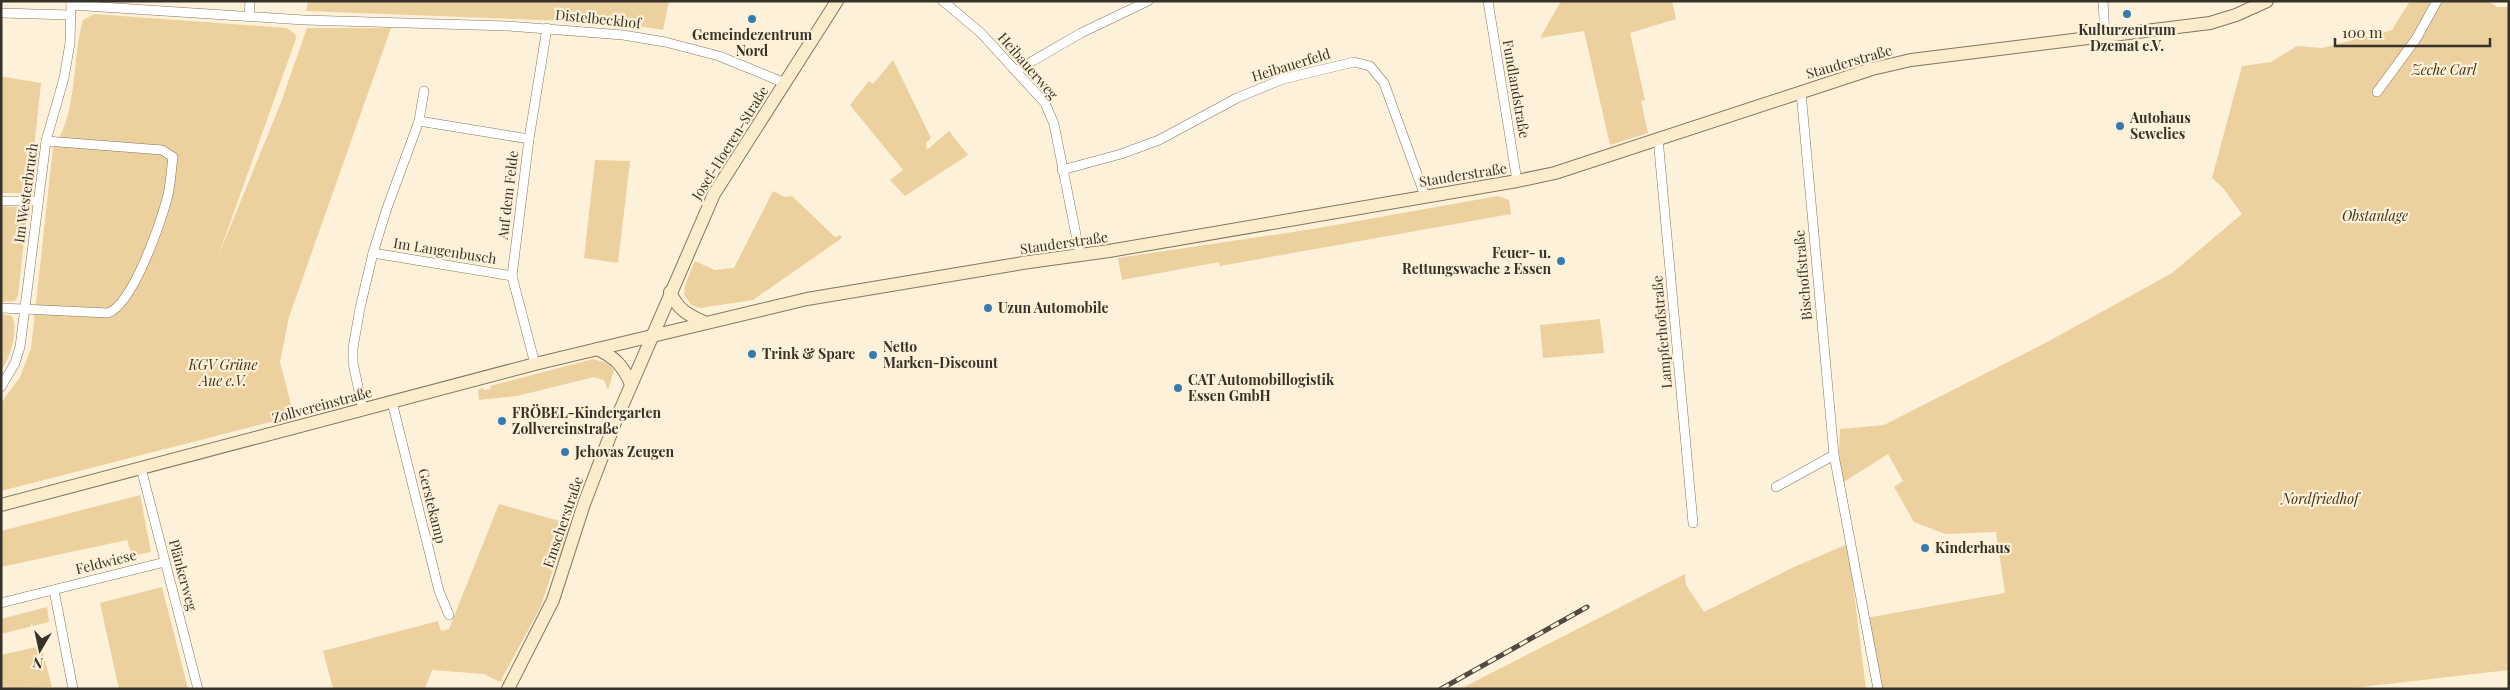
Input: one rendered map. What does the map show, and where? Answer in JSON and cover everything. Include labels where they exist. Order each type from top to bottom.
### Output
[{"type":"main road","name":"Josef-Hoeren-Straße","points":[[651,335],[714,194],[837,1]]},
{"type":"main road","name":"Stauderstraße","points":[[651,335],[807,299],[1517,181],[1555,173],[1872,69],[1911,60],[2105,35],[2210,24],[2267,1]]},
{"type":"main road","points":[[670,292],[676,304],[686,315],[706,323]]},
{"type":"main road","name":"Zollvereinstraße","points":[[1,505],[651,335]]},
{"type":"main road","name":"Emscherstraße","points":[[508,689],[553,600],[587,496],[651,335]]},
{"type":"main road","points":[[597,349],[613,357],[624,369],[631,384]]},
{"type":"street","points":[[249,16],[250,1]]},
{"type":"street","name":"Heibauerweg","points":[[943,1],[981,33],[1017,70],[1039,94],[1050,112],[1080,255]]},
{"type":"street","points":[[1017,70],[1082,33],[1148,1]]},
{"type":"street","name":"Fundlandstraße","points":[[1488,1],[1517,181]]},
{"type":"street","points":[[2103,1],[2105,35]]},
{"type":"street","points":[[2377,92],[2416,38],[2436,1]]},
{"type":"street","name":"Distelbeckhof","points":[[71,3],[304,20],[546,28],[614,34],[665,42],[719,56],[785,83]]},
{"type":"street","name":"Im Westerbruch","points":[[1,387],[15,363],[25,309],[46,141],[64,78],[71,3]]},
{"type":"street","points":[[1,13],[71,15]]},
{"type":"street","name":"Auf dem Felde","points":[[535,364],[512,276],[529,139],[546,28]]},
{"type":"street","name":"Heibauerfeld","points":[[1062,170],[1121,154],[1159,140],[1237,98],[1276,81],[1354,62],[1370,66],[1384,82],[1425,196]]},
{"type":"street","name":"Im Langenbusch","points":[[363,410],[353,363],[353,348],[373,253],[419,121],[424,91]]},
{"type":"street","name":"Bischoffstraße","points":[[1801,92],[1834,455],[1878,689]]},
{"type":"street","points":[[419,121],[529,139]]},
{"type":"street","name":"Lampferhofstraße","points":[[1658,138],[1693,523]]},
{"type":"street","points":[[1,308],[108,313],[117,310],[137,278],[155,237],[168,197],[173,157],[162,150],[46,141]]},
{"type":"street","points":[[1,201],[38,201]]},
{"type":"street","name":"Im Langenbusch","points":[[373,253],[512,276]]},
{"type":"street","name":"Gerstekamp","points":[[392,402],[439,591],[449,615]]},
{"type":"street","points":[[1776,487],[1834,455]]},
{"type":"street","name":"Plänkerweg","points":[[141,468],[198,689]]},
{"type":"street","name":"Feldwiese","points":[[1,603],[165,562]]},
{"type":"street","points":[[54,590],[73,689]]},
{"type":"green space","points":[[308,1],[669,1],[663,30],[619,23],[306,11]]},
{"type":"green space","points":[[1561,1],[1672,1],[1676,19],[1630,33],[1645,100],[1641,101],[1648,133],[1610,145],[1584,31],[1540,38]]},
{"type":"green space","name":"Nordfriedhof","points":[[2410,1],[2488,1],[2497,7],[2509,7],[2509,670],[2344,689],[1878,689],[1866,618],[2005,593],[1996,532],[1945,534],[1914,522],[1894,487],[1903,481],[1888,454],[1839,485],[1840,429],[1884,425],[2049,341],[2172,273],[2242,214],[2223,188],[2212,178],[2242,66],[2271,62],[2297,46],[2322,48],[2392,30]]},
{"type":"green space","name":"KGV Grüne Aue e.V.","points":[[94,14],[287,28],[295,34],[296,39],[217,259],[280,105],[307,28],[391,28],[289,317],[280,362],[294,416],[1,491],[1,403],[20,377],[31,348],[53,148],[61,134],[71,102],[79,36],[83,20]]},
{"type":"green space","points":[[893,60],[931,138],[926,143],[927,150],[949,131],[968,155],[905,196],[890,180],[903,170],[850,105],[869,81],[873,84]]},
{"type":"green space","points":[[1,78],[41,83],[30,187],[26,193],[1,193]]},
{"type":"green space","points":[[595,160],[630,161],[618,263],[584,258]]},
{"type":"green space","points":[[773,191],[785,197],[792,196],[835,237],[840,235],[842,238],[753,300],[700,308],[691,305],[684,294],[685,285],[695,261],[715,270],[734,268]]},
{"type":"green space","points":[[1498,196],[1509,200],[1511,214],[1220,266],[1219,262],[1122,280],[1118,258],[1313,229]]},
{"type":"green space","points":[[1,206],[23,207],[27,213],[18,296],[15,301],[1,302]]},
{"type":"green space","points":[[1,314],[12,316],[14,337],[8,359],[1,371]]},
{"type":"green space","points":[[1600,319],[1604,353],[1543,358],[1540,325]]},
{"type":"green space","points":[[593,359],[607,363],[614,370],[608,390],[604,380],[594,377],[517,396],[479,400],[478,390],[483,388],[484,390],[491,389],[490,386]]},
{"type":"green space","points":[[140,495],[151,552],[132,556],[127,540],[1,567],[1,531]]},
{"type":"green space","points":[[499,504],[574,525],[551,575],[541,606],[500,682],[484,674],[432,670],[425,689],[333,689],[323,651],[438,621],[441,631],[449,629]]},
{"type":"green space","points":[[1848,544],[1866,689],[1460,689],[1685,574],[1686,585],[1704,612],[1794,567]]},
{"type":"green space","points":[[162,587],[188,689],[119,689],[100,603]]},
{"type":"green space","points":[[47,607],[49,622],[1,634],[1,619]]},
{"type":"green space","points":[[41,646],[52,687],[1,689],[1,655]]},
{"type":"railway","points":[[1441,689],[1587,607]]},
{"type":"place","name":"Kulturzentrum Dzemat e.V.","points":[[2127,14]]},
{"type":"place","name":"Gemeindezentrum Nord","points":[[752,19]]},
{"type":"place","name":"Autohaus Sewelies","points":[[2120,126]]},
{"type":"place","name":"Feuer- u. Rettungswache 2 Essen","points":[[1561,261]]},
{"type":"place","name":"Uzun Automobile","points":[[988,308]]},
{"type":"place","name":"Trink & Spare","points":[[752,354]]},
{"type":"place","name":"Netto Marken-Discount","points":[[873,355]]},
{"type":"place","name":"CAT Automobillogistik Essen GmbH","points":[[1178,388]]},
{"type":"place","name":"FRÖBEL-Kindergarten Zollvereinstraße","points":[[502,421]]},
{"type":"place","name":"Jehovas Zeugen","points":[[565,452]]},
{"type":"place","name":"Kinderhaus","points":[[1925,548]]},
{"type":"park label","name":"Zeche Carl","points":[[2444,70]]},
{"type":"park label","name":"Obstanlage","points":[[2375,216]]}]
